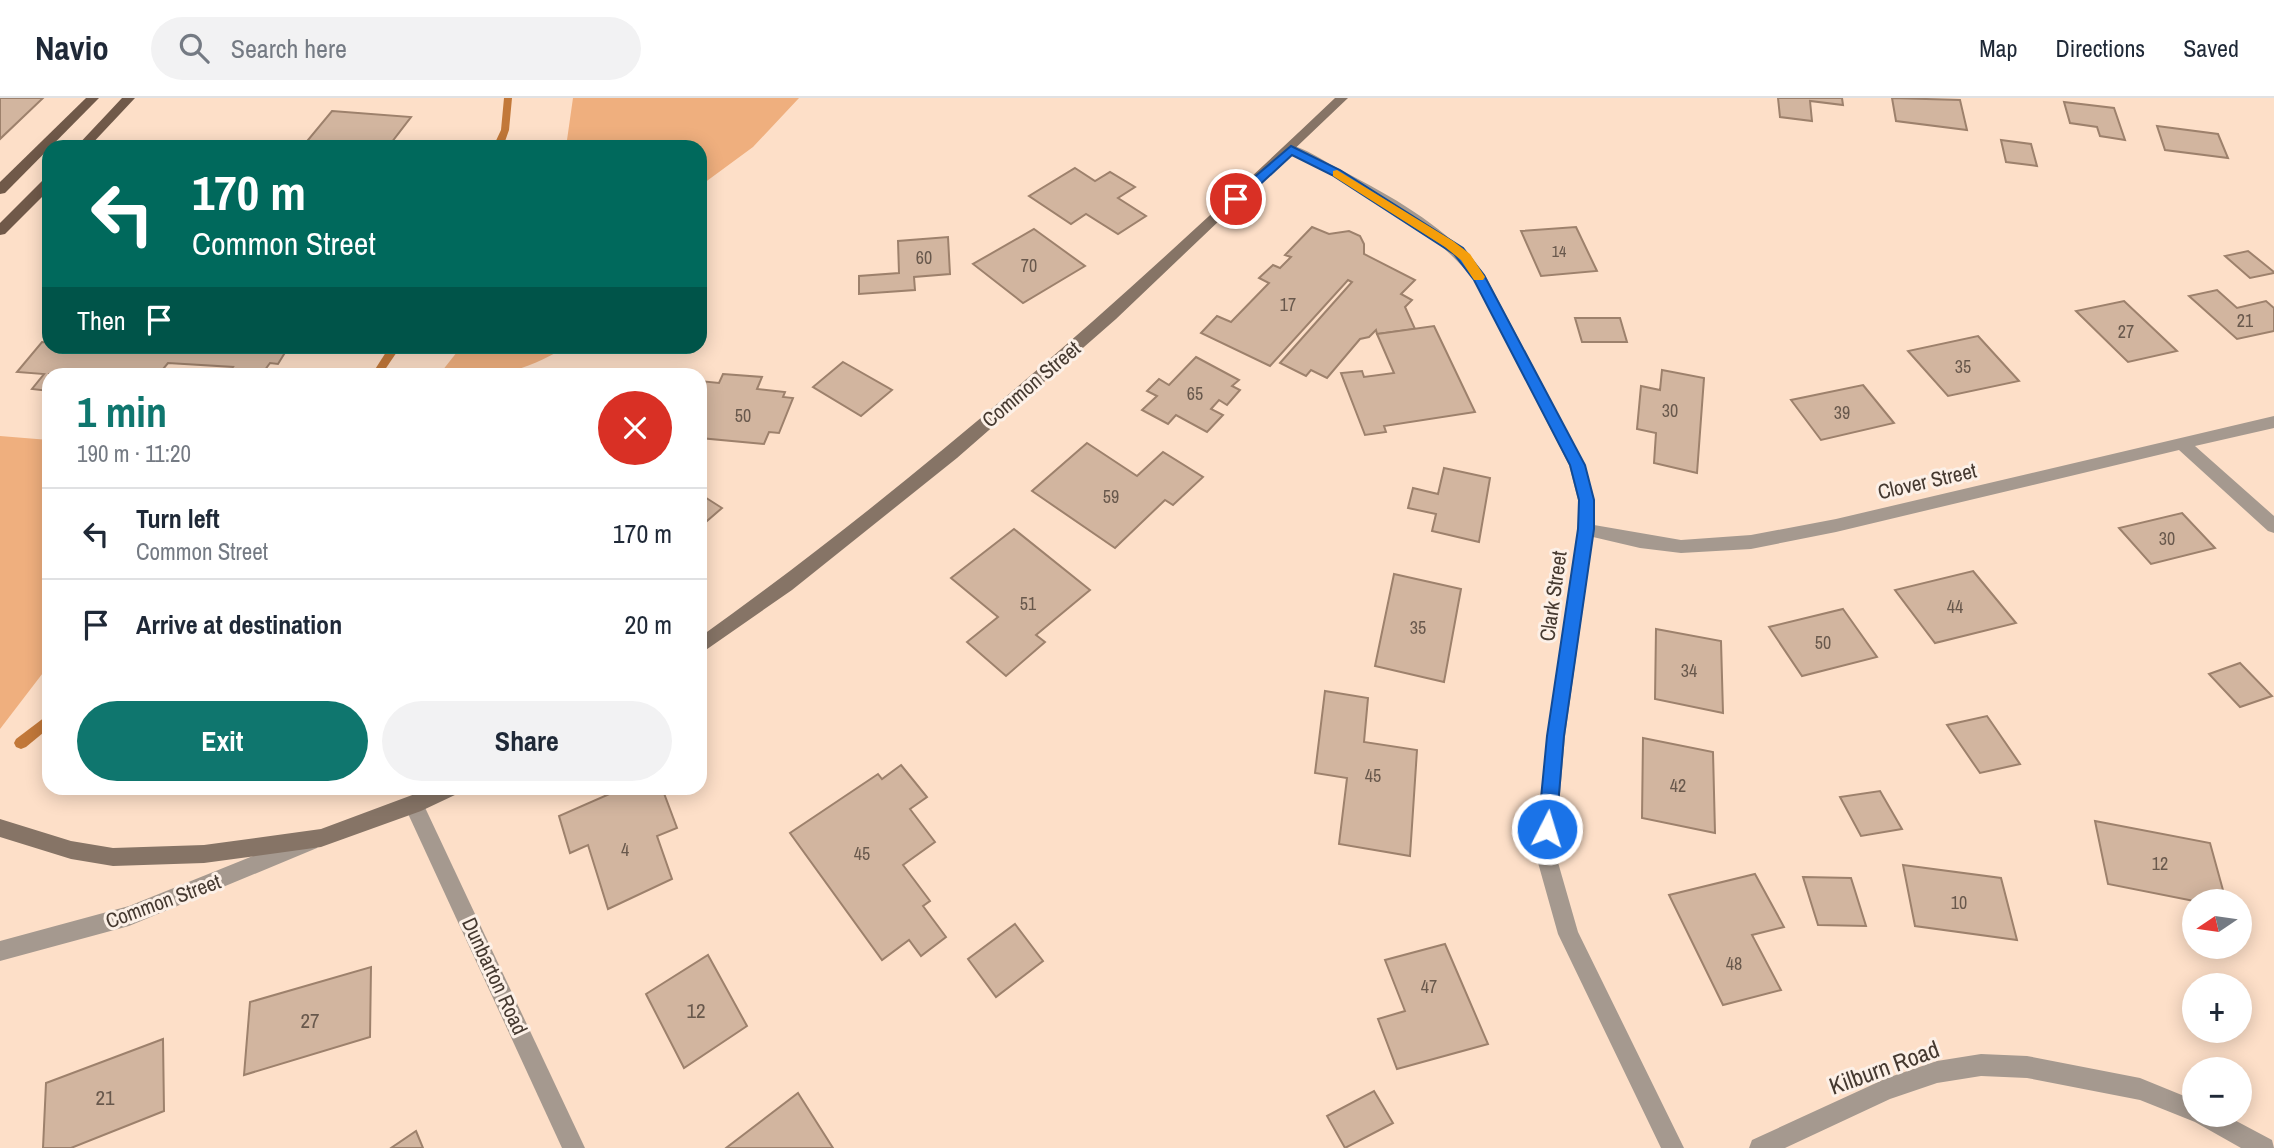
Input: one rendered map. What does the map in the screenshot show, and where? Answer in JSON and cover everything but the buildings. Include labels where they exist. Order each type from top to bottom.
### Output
[{"type":"main road","points":[[51,140],[93,98]]},
{"type":"main road","points":[[89,140],[129,98]]},
{"type":"main road","name":"Common Street","points":[[707,643],[787,586],[1023,393],[1291,149],[1342,98]]},
{"type":"main road","points":[[0,190],[42,148]]},
{"type":"main road","points":[[0,231],[42,189]]},
{"type":"main road","name":"Common Street","points":[[0,828],[71,850],[113,857],[204,855],[321,838],[434,795]]},
{"type":"street","name":"Clark Street","points":[[1291,149],[1336,172],[1425,228],[1458,251],[1471,264],[1577,465],[1587,500],[1586,529],[1556,736],[1545,852],[1568,934],[1673,1148]]},
{"type":"street","name":"Clover Street","points":[[1586,529],[1634,541],[1664,545],[1734,544],[1815,529],[2274,422]]},
{"type":"street","points":[[2182,443],[2274,526]]},
{"type":"street","name":"Dunbarton Road","points":[[414,804],[574,1148]]},
{"type":"street","name":"Common Street","points":[[0,951],[129,916],[321,838]]},
{"type":"street","name":"Kilburn Road","points":[[1760,1148],[1887,1089],[1937,1072],[1981,1065],[2027,1067],[2140,1088],[2182,1106]]},
{"type":"street","points":[[2225,1127],[2264,1148]]},
{"type":"shaded area","points":[[573,98],[799,98],[753,147],[707,181],[707,140],[567,140]]},
{"type":"shaded area","points":[[455,354],[554,354],[520,368],[444,368]]},
{"type":"shaded area","points":[[0,436],[42,439],[42,674],[0,729]]},
{"type":"waterway","points":[[501,140],[505,130],[508,98]]},
{"type":"waterway","points":[[381,368],[391,354]]},
{"type":"waterway","points":[[21,743],[42,726]]},
{"type":"slow traffic","points":[[1337,173],[1449,244],[1465,257],[1479,277]]},
{"type":"route","points":[[1236,199],[1291,149],[1336,172],[1458,251],[1480,278],[1577,465],[1587,500],[1586,529],[1556,736],[1547,829]]}]
